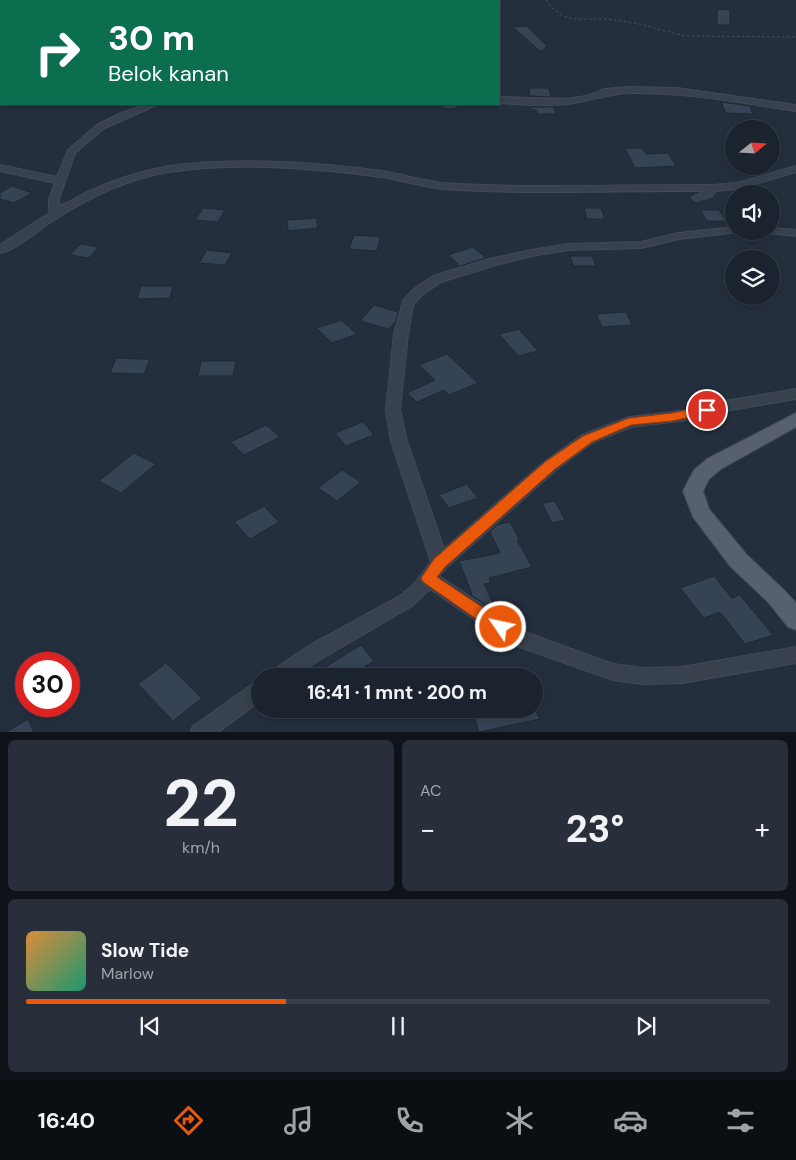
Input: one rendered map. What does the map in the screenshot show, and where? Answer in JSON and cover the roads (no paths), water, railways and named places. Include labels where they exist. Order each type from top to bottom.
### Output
[{"type":"main road","points":[[796,419],[714,464],[701,475],[693,491],[700,512],[738,560],[776,596],[796,620]]},
{"type":"street","points":[[500,100],[565,102],[589,98],[605,92],[628,90],[677,91],[796,108]]},
{"type":"street","points":[[62,209],[54,210],[54,207],[71,152],[100,127],[124,115],[151,105]]},
{"type":"street","points":[[0,250],[62,209],[108,186],[151,174],[207,165],[229,164],[375,173],[443,186],[521,189],[713,188],[738,186],[796,169]]},
{"type":"street","points":[[0,168],[62,181]]},
{"type":"street","points":[[440,563],[399,441],[393,410],[401,334],[407,304],[418,292],[438,278],[493,262],[570,247],[641,245],[679,236],[725,231]]},
{"type":"street","points":[[780,232],[796,233]]},
{"type":"street","points":[[292,668],[314,653],[406,601],[419,590],[440,563],[550,466],[587,439],[629,422],[688,415],[725,406],[796,394]]},
{"type":"street","points":[[428,578],[515,637],[613,672],[642,676],[682,675],[796,654]]},
{"type":"street","points":[[200,732],[251,696]]},
{"type":"lane","points":[[696,198],[708,194],[713,188]]}]
